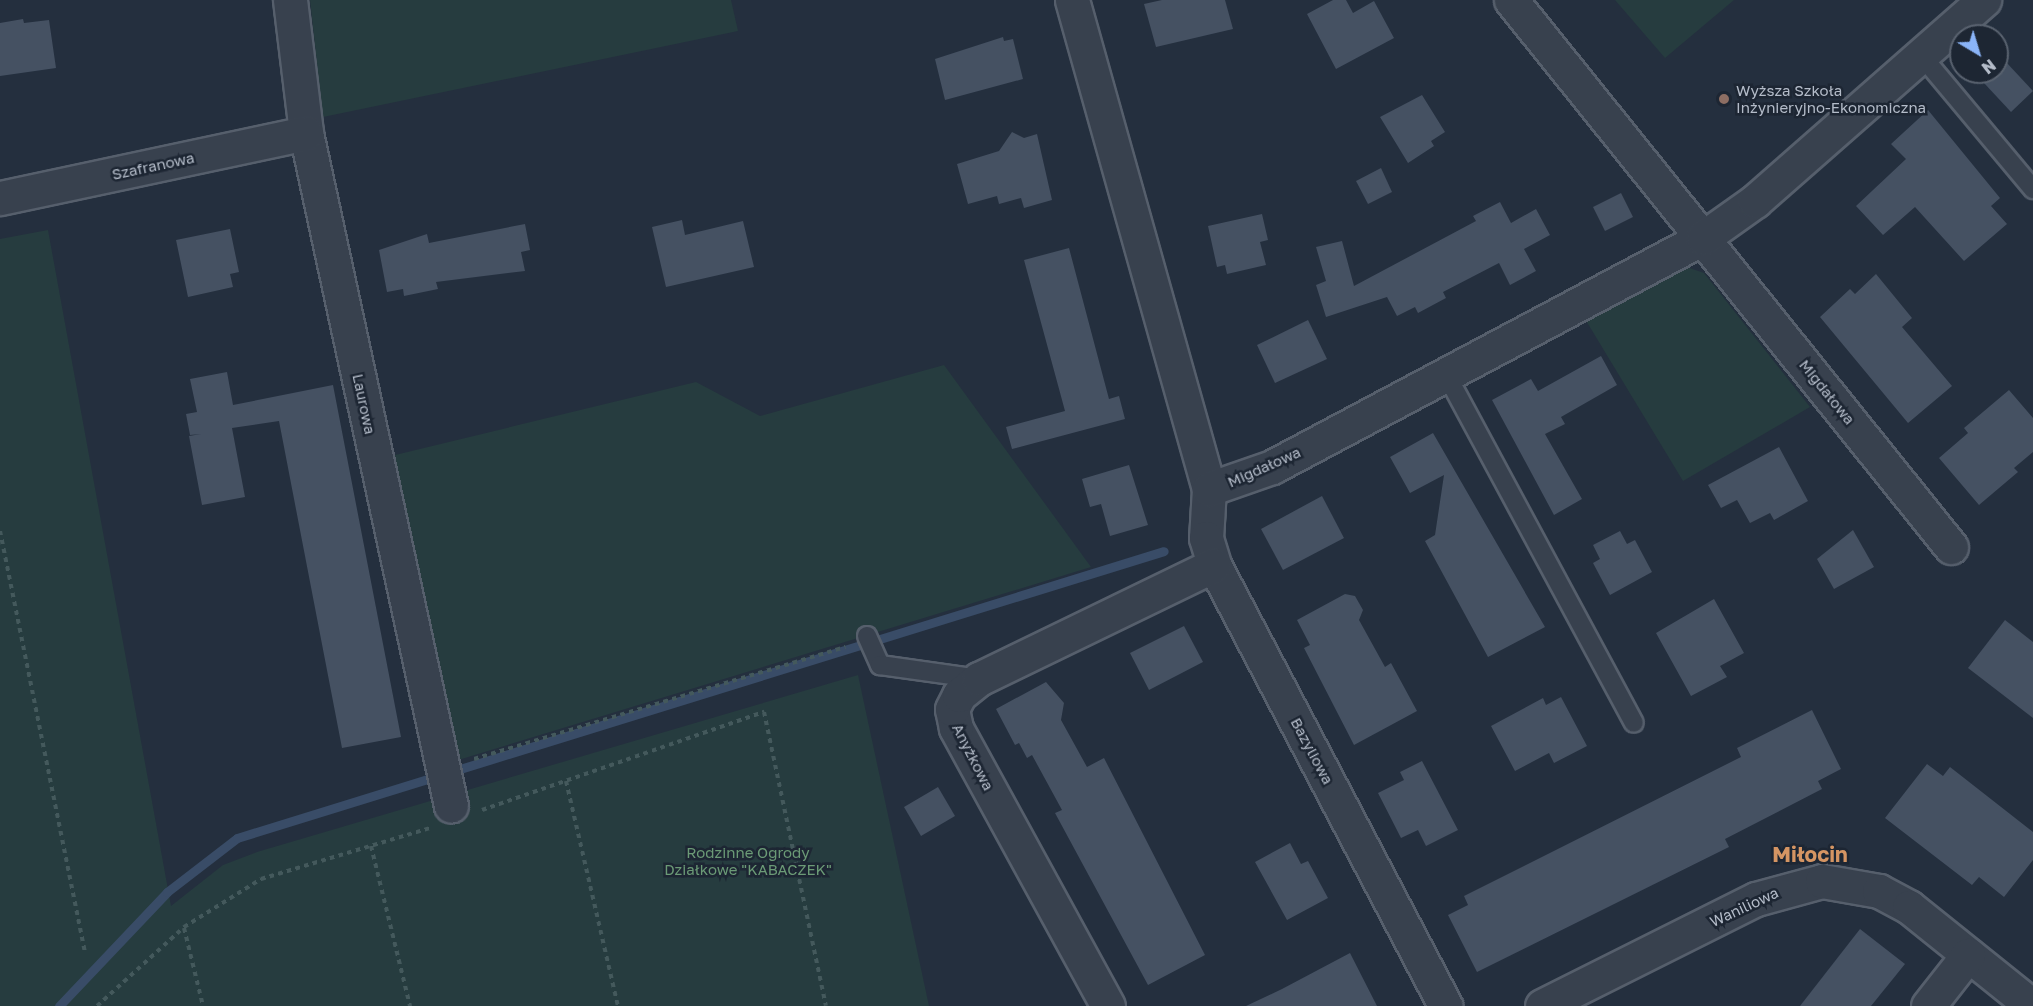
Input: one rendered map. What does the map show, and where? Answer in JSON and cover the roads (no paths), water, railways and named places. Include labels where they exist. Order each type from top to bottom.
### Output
[{"type":"street","name":"Laurowa","points":[[290,0],[306,133],[452,813]]},
{"type":"street","name":"Migdałowa","points":[[1072,0],[1209,489],[1272,467],[1702,238],[1755,201],[1984,0]]},
{"type":"street","name":"Migdałowa","points":[[1511,0],[1951,547]]},
{"type":"street","name":"Szafranowa","points":[[0,198],[306,133]]},
{"type":"street","name":"Bazyliowa","points":[[1209,489],[1206,538],[1214,565],[1446,1006]]},
{"type":"street","name":"Anyżkowa","points":[[1108,1006],[956,728],[952,709],[959,695],[979,679],[1214,565]]},
{"type":"street","name":"Waniliowa","points":[[1542,1006],[1756,899],[1822,881],[1879,891],[1909,907],[2032,1006]]},
{"type":"street","points":[[1928,1006],[1968,955]]},
{"type":"lane","points":[[1921,55],[2033,189]]},
{"type":"lane","points":[[1446,374],[1634,723]]},
{"type":"lane","points":[[868,638],[875,659],[889,668],[979,679]]},
{"type":"waterway","points":[[59,1006],[167,892],[237,838],[1164,551]]},
{"type":"place","name":"Wyższa Szkoła Inżynieryjno-Ekonomiczna","points":[[1724,99]]},
{"type":"district","name":"Miłocin","points":[[1810,854]]},
{"type":"park label","name":"Rodzinne Ogrody Działkowe \"KABACZEK\"","points":[[748,860]]}]
